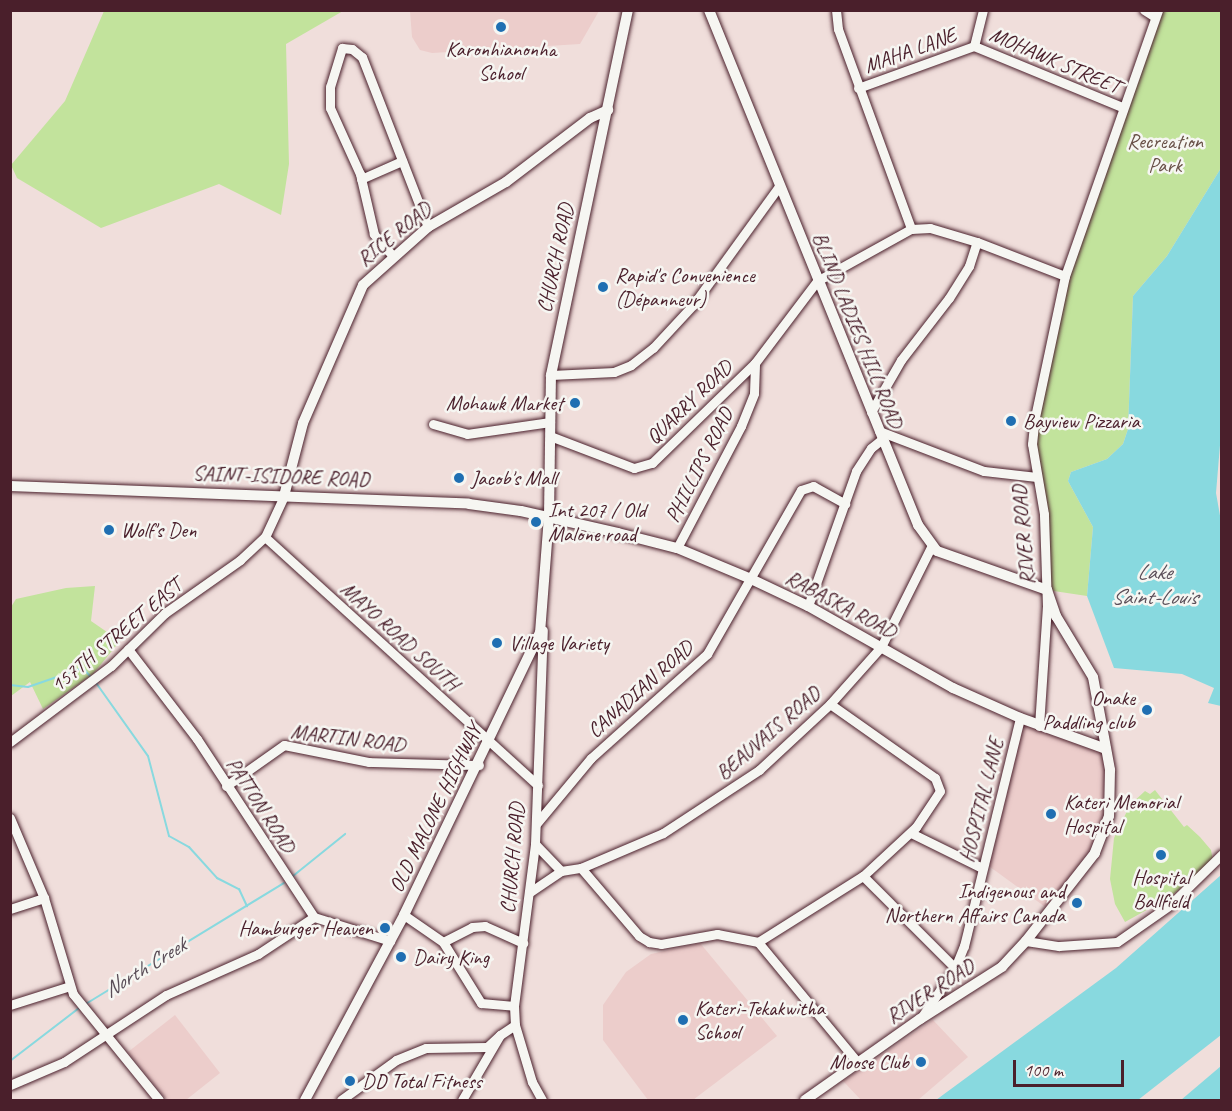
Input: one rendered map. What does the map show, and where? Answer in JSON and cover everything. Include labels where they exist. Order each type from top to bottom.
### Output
[{"type":"street","name":"CHURCH ROAD","points":[[549,516],[551,375],[628,10]]},
{"type":"street","name":"BLIND LADIES HILL ROAD","points":[[709,10],[880,435],[918,525],[931,547]]},
{"type":"street","points":[[836,10],[838,29],[858,88],[911,230]]},
{"type":"street","name":"MOHAWK STREET","points":[[982,10],[974,46],[1122,107]]},
{"type":"street","points":[[1144,10],[1156,14]]},
{"type":"street","name":"RIVER ROAD","points":[[805,1101],[920,1019],[1002,967],[1083,872],[1103,835],[1112,800],[1106,729],[1091,669],[1056,616],[1047,590],[1044,514],[1032,444],[1035,417],[1065,276],[1156,14]]},
{"type":"street","name":"MAHA LANE","points":[[858,88],[974,46]]},
{"type":"street","points":[[392,255],[374,234],[361,179],[330,108],[330,87],[342,48],[352,49],[362,57],[428,227]]},
{"type":"street","name":"RICE ROAD","points":[[284,496],[303,423],[356,295],[392,255],[428,227],[506,182],[590,118],[608,110]]},
{"type":"street","points":[[361,179],[402,161]]},
{"type":"street","points":[[551,375],[614,372],[631,365],[653,348],[693,305],[779,186]]},
{"type":"street","points":[[817,281],[911,230],[930,228],[977,242],[1065,276]]},
{"type":"street","points":[[871,412],[901,360],[949,298],[969,266],[977,242]]},
{"type":"street","name":"QUARRY ROAD","points":[[550,436],[623,464],[643,467],[755,363],[817,281]]},
{"type":"street","name":"PHILLIPS ROAD","points":[[677,548],[741,426],[754,393],[755,363]]},
{"type":"street","points":[[433,424],[467,434],[550,422]]},
{"type":"street","points":[[808,606],[861,459],[880,435],[984,471],[1037,477]]},
{"type":"street","name":"SAINT-ISIDORE ROAD","points":[[10,486],[470,504],[549,516]]},
{"type":"street","name":"CANADIAN ROAD","points":[[536,824],[591,758],[707,654],[801,490],[813,486],[845,504]]},
{"type":"street","name":"157TH STREET EAST","points":[[10,742],[94,680],[165,613],[240,561],[265,537],[284,496]]},
{"type":"street","name":"RABASKA ROAD","points":[[549,516],[677,548],[808,606],[944,683],[1039,726],[1106,749]]},
{"type":"street","name":"OLD MALONE HIGHWAY","points":[[305,1101],[404,915],[529,661],[543,613],[549,516]]},
{"type":"street","name":"MAYO ROAD SOUTH","points":[[265,537],[537,784]]},
{"type":"street","points":[[931,547],[1047,590],[1039,726]]},
{"type":"street","name":"BEAUVAIS ROAD","points":[[530,892],[561,871],[580,868],[663,833],[703,809],[776,755],[830,704],[881,647],[931,547]]},
{"type":"street","name":"CHURCH ROAD","points":[[542,1101],[531,1083],[515,1025],[514,1006],[535,844],[543,613]]},
{"type":"street","name":"PATTON ROAD","points":[[128,649],[164,693],[314,917]]},
{"type":"street","points":[[758,942],[863,876],[911,833],[937,798],[939,783],[830,704]]},
{"type":"street","name":"HOSPITAL LANE","points":[[920,1019],[956,968],[964,946],[1020,718]]},
{"type":"street","name":"MARTIN ROAD","points":[[226,786],[284,745],[369,762],[479,765]]},
{"type":"street","points":[[10,818],[44,898],[70,986],[104,1037],[159,1101]]},
{"type":"street","points":[[911,833],[982,868]]},
{"type":"street","points":[[535,844],[561,871]]},
{"type":"street","points":[[1026,941],[1059,946],[1116,942],[1170,905],[1221,854]]},
{"type":"street","points":[[580,868],[639,936],[649,942],[661,944],[717,934],[758,942],[858,1063]]},
{"type":"street","points":[[863,876],[956,968]]},
{"type":"street","points":[[10,909],[44,898]]},
{"type":"street","points":[[404,915],[443,942],[482,1003],[514,1006]]},
{"type":"street","points":[[10,1086],[45,1072],[104,1037],[166,995],[258,954],[314,917],[390,941]]},
{"type":"street","points":[[443,942],[472,927],[485,926],[523,943]]},
{"type":"street","points":[[10,1005],[70,986]]},
{"type":"street","points":[[341,1101],[396,1060],[426,1048],[487,1047],[515,1025]]},
{"type":"street","points":[[462,1101],[500,1035]]},
{"type":"shaded area","name":"Karonhianonha School","points":[[410,10],[599,11],[580,44],[432,53],[420,50],[412,37]]},
{"type":"shaded area","name":"Kateri Memorial Hospital","points":[[1020,717],[1105,742],[1103,824],[1082,865],[1048,909],[986,864]]},
{"type":"shaded area","name":"Kateri-Tekakwitha School","points":[[700,943],[777,1036],[693,1100],[648,1100],[603,1040],[603,1005],[626,972],[651,954]]},
{"type":"shaded area","points":[[175,1015],[220,1073],[186,1100],[167,1100],[128,1052]]},
{"type":"shaded area","points":[[933,1020],[968,1057],[918,1100],[861,1100],[843,1081]]},
{"type":"green space","points":[[104,11],[343,11],[286,44],[289,164],[281,215],[219,184],[101,228],[17,178],[11,165],[65,101]]},
{"type":"green space","name":"Recreation Park","points":[[1158,11],[1221,11],[1221,168],[1167,256],[1133,296],[1128,429],[1123,444],[1107,459],[1071,472],[1068,481],[1093,527],[1087,596],[1047,590],[1044,514],[1032,444],[1065,276]]},
{"type":"green space","points":[[95,586],[91,621],[120,641],[93,674],[43,709],[30,682],[11,696],[11,607],[16,599],[66,588]]},
{"type":"green space","name":"Hospital Ballfield","points":[[1155,790],[1184,827],[1187,825],[1211,850],[1213,861],[1170,897],[1125,922],[1115,904],[1110,879],[1114,838],[1130,805],[1145,791],[1150,794]]},
{"type":"water","name":"Lake Saint-Louis","points":[[1221,168],[1222,421],[1216,493],[1222,527],[1221,706],[1208,703],[1214,688],[1182,674],[1114,668],[1087,596],[1093,527],[1068,481],[1071,472],[1107,459],[1123,444],[1128,429],[1133,296],[1167,256]]},
{"type":"water","points":[[1221,875],[1221,1035],[1138,1100],[936,1100],[1116,968]]},
{"type":"water","points":[[1221,1066],[1221,1100],[1181,1100]]},
{"type":"waterway","points":[[10,685],[28,687],[83,668],[90,676]]},
{"type":"waterway","points":[[94,680],[148,756],[169,836],[189,847],[217,878],[239,889],[247,906]]},
{"type":"waterway","name":"North Creek","points":[[293,876],[345,834]]},
{"type":"waterway","name":"North Creek","points":[[84,1005],[284,883]]},
{"type":"waterway","name":"North Creek","points":[[10,1061],[79,1008]]},
{"type":"place","name":"Karonhianonha School","points":[[501,27]]},
{"type":"place","name":"Rapid's Convenience (Dépanneur)","points":[[603,287]]},
{"type":"place","name":"Mohawk Market","points":[[575,403]]},
{"type":"place","name":"Bayview Pizzaria","points":[[1011,421]]},
{"type":"place","name":"Jacob's Mall","points":[[459,478]]},
{"type":"place","name":"Int 207 / Old Malone road","points":[[536,522]]},
{"type":"place","name":"Wolf's Den","points":[[109,530]]},
{"type":"place","name":"Village Variety","points":[[497,643]]},
{"type":"place","name":"Onake Paddling club","points":[[1147,710]]},
{"type":"place","name":"Kateri Memorial Hospital","points":[[1051,814]]},
{"type":"place","name":"Hospital Ballfield","points":[[1161,855]]},
{"type":"place","name":"Indigenous and Northern Affairs Canada","points":[[1077,903]]},
{"type":"place","name":"Hamburger Heaven","points":[[385,928]]},
{"type":"place","name":"Dairy King","points":[[401,957]]},
{"type":"place","name":"Kateri-Tekakwitha School","points":[[683,1020]]},
{"type":"place","name":"Moose Club","points":[[921,1062]]},
{"type":"place","name":"DD Total Fitness","points":[[350,1081]]}]
